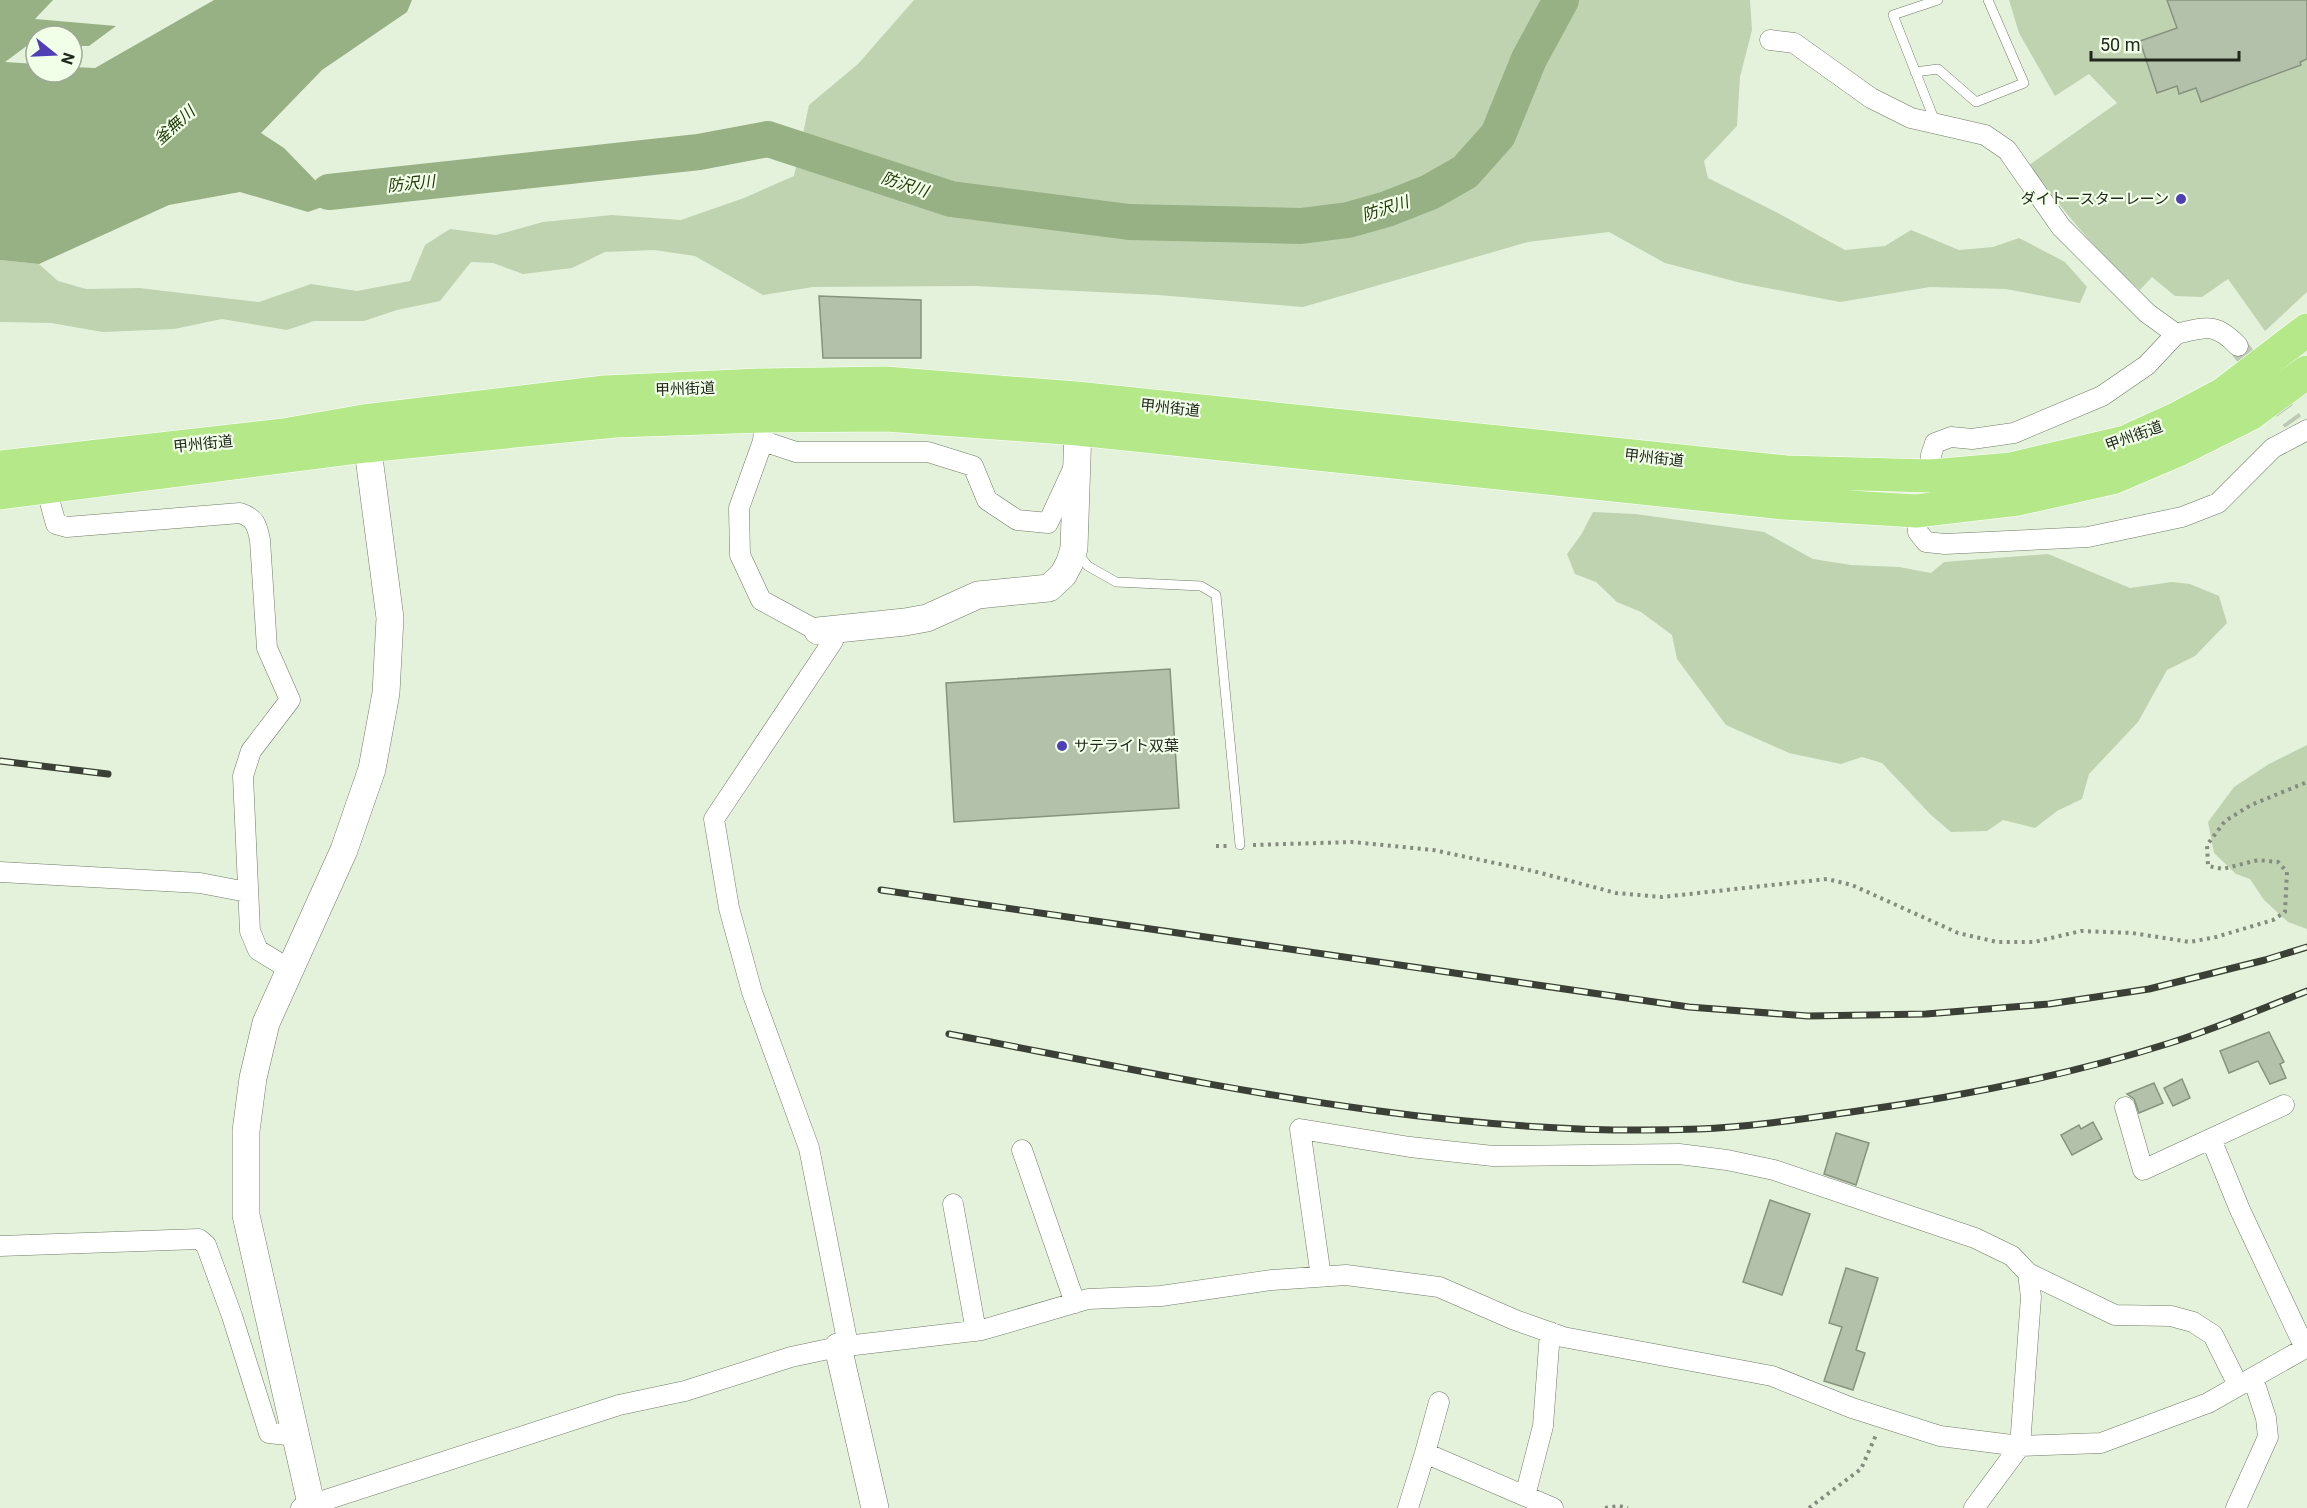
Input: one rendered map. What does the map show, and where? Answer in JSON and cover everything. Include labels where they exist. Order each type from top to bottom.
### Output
[{"type":"highway","name":"甲州街道","points":[[0,466],[284,435],[365,434],[615,421],[764,428],[887,415],[1077,413],[1786,472],[1931,476],[2011,469],[2125,442],[2223,394],[2307,330]]},
{"type":"highway","name":"甲州街道","points":[[0,493],[46,488],[605,392],[759,385],[885,383],[1077,413],[1784,502],[1916,511],[2018,499],[2112,478],[2180,449],[2250,414],[2307,372]]},
{"type":"street","points":[[1770,40],[1794,43],[1870,98],[1911,118],[1985,135],[2007,150],[2061,227],[2147,313],[2176,334]]},
{"type":"street","points":[[1931,476],[1931,455],[1935,443],[1951,437],[1972,439],[2014,433],[2102,396],[2147,365],[2176,334],[2205,327],[2225,332],[2238,346]]},
{"type":"street","points":[[818,631],[927,618],[978,595],[1049,588],[1063,575],[1074,548],[1077,413]]},
{"type":"street","points":[[875,1508],[843,1346],[809,1148],[752,992],[729,908],[714,819],[832,641],[761,600],[740,555],[739,508],[764,428],[796,452],[928,452],[973,465],[987,500],[1017,520],[1048,523],[1077,461]]},
{"type":"street","points":[[1916,511],[1918,532],[1926,542],[1945,544],[2088,537],[2182,518],[2218,503],[2273,447],[2300,428]]},
{"type":"street","points":[[365,434],[390,618],[386,693],[372,769],[344,850],[266,1023],[253,1078],[246,1131],[246,1215],[296,1436],[308,1507],[619,1405],[685,1391],[791,1357],[843,1346],[975,1331],[1088,1299],[1161,1296],[1272,1280],[1346,1275],[1439,1287],[1563,1336],[1772,1376],[1852,1408],[1940,1437],[2020,1446],[2101,1443],[2208,1403],[2306,1348],[2240,1210],[2211,1139]]},
{"type":"street","points":[[46,488],[56,524],[67,527],[240,513],[249,516],[257,524],[267,648],[290,700],[251,752],[243,776],[247,892],[250,932],[258,950],[289,969]]},
{"type":"street","points":[[0,872],[200,883],[247,892]]},
{"type":"street","points":[[2125,1107],[2143,1170],[2284,1105]]},
{"type":"street","points":[[1321,1277],[1299,1129],[1493,1156],[1679,1154],[1727,1160],[1774,1170],[1975,1238],[2012,1256],[2028,1273],[2115,1314],[2171,1316],[2193,1322],[2212,1335],[2245,1381],[2266,1418],[2268,1437],[2236,1508]]},
{"type":"street","points":[[1022,1150],[1075,1303]]},
{"type":"street","points":[[953,1204],[975,1331]]},
{"type":"street","points":[[0,1246],[199,1239],[206,1245],[210,1255],[269,1433],[296,1436]]},
{"type":"street","points":[[1974,1508],[2020,1446],[2031,1297],[2028,1273]]},
{"type":"street","points":[[1525,1496],[1543,1426],[1550,1332]]},
{"type":"street","points":[[1408,1508],[1439,1402]]},
{"type":"street","points":[[1425,1453],[1553,1508]]},
{"type":"lane","points":[[1936,124],[1893,15],[1938,0]]},
{"type":"lane","points":[[1915,72],[1938,69],[1976,102],[2024,83],[1988,0]]},
{"type":"lane","points":[[1074,548],[1088,566],[1116,582],[1201,585],[1216,595],[1240,845]]},
{"type":"path","points":[[1216,846],[1352,842],[1433,850],[1533,871],[1616,893],[1662,897],[1827,879],[1852,885],[1959,933],[1996,942],[2034,942],[2081,931],[2132,933],[2190,942],[2216,937],[2273,920],[2284,912],[2287,872],[2277,862],[2258,860],[2223,869],[2208,866],[2207,845],[2224,821],[2251,805],[2307,782]]},
{"type":"path","points":[[1809,1508],[1861,1468],[1885,1419]]},
{"type":"path","points":[[1605,1508],[1618,1506],[1628,1508]]},
{"type":"shaded area","points":[[914,0],[1750,0],[1752,30],[1740,77],[1737,126],[1704,161],[1708,178],[1845,250],[1885,246],[1911,230],[1959,250],[1993,247],[2019,238],[2065,262],[2087,287],[2080,303],[2006,289],[1930,287],[1840,302],[1741,283],[1665,263],[1609,232],[1528,242],[1303,307],[1158,295],[974,286],[813,287],[763,295],[695,256],[654,250],[605,252],[572,268],[523,274],[493,263],[471,262],[440,301],[397,310],[364,321],[314,321],[287,330],[222,319],[174,329],[103,332],[51,323],[0,322],[0,260],[39,264],[58,281],[86,289],[139,288],[259,302],[311,284],[357,291],[410,281],[425,245],[450,229],[496,235],[543,222],[612,215],[681,220],[744,198],[794,176],[809,105],[858,64]]},
{"type":"shaded area","name":"ダイトースターレーン","points":[[2009,0],[2307,0],[2307,292],[2265,331],[2228,279],[2202,297],[2175,296],[2152,277],[2140,290],[2095,246],[2042,182],[2029,165],[2117,103],[2089,74],[2055,96],[2019,33]]},
{"type":"shaded area","points":[[1593,512],[1636,514],[1764,532],[1813,559],[1851,565],[1899,567],[1931,573],[1944,562],[2048,554],[2130,588],[2172,582],[2190,584],[2219,596],[2227,623],[2195,656],[2167,670],[2138,722],[2089,774],[2082,799],[2057,811],[2035,828],[2003,820],[1987,831],[1951,832],[1931,815],[1882,763],[1862,757],[1841,764],[1789,753],[1726,725],[1677,659],[1672,635],[1641,612],[1617,602],[1596,582],[1575,574],[1567,554],[1581,535]]},
{"type":"shaded area","points":[[2307,745],[2307,929],[2288,922],[2264,900],[2250,879],[2236,874],[2214,853],[2208,822],[2234,787],[2269,764]]},
{"type":"water","name":"釜無川","points":[[0,0],[53,0],[35,19],[116,26],[89,46],[84,46],[84,24],[24,24],[24,48],[5,62],[24,63],[24,84],[84,84],[84,68],[95,68],[214,0],[412,0],[407,12],[322,70],[261,133],[284,148],[316,181],[379,187],[308,212],[240,192],[169,205],[39,264],[0,260]]},
{"type":"building","points":[[2167,0],[2307,0],[2307,59],[2300,62],[2301,65],[2201,102],[2196,88],[2179,94],[2177,86],[2157,93],[2140,41],[2177,28]]},
{"type":"building","points":[[819,296],[921,300],[921,358],[823,358]]},
{"type":"building","name":"サテライト双葉","points":[[1170,669],[1179,808],[954,822],[946,683]]},
{"type":"building","points":[[2269,1032],[2284,1062],[2280,1064],[2286,1078],[2270,1084],[2258,1061],[2229,1073],[2220,1051]]},
{"type":"building","points":[[2182,1079],[2190,1098],[2173,1106],[2164,1088]]},
{"type":"building","points":[[2154,1083],[2163,1103],[2139,1113],[2134,1099],[2127,1094]]},
{"type":"building","points":[[2093,1122],[2102,1139],[2072,1155],[2061,1135],[2079,1125],[2081,1129]]},
{"type":"building","points":[[1836,1133],[1869,1143],[1856,1185],[1824,1174]]},
{"type":"building","points":[[1770,1200],[1810,1214],[1782,1295],[1743,1282]]},
{"type":"building","points":[[1846,1268],[1878,1278],[1856,1350],[1865,1353],[1853,1390],[1824,1381],[1842,1327],[1829,1323]]},
{"type":"waterway","name":"防沢川","points":[[329,192],[699,152],[768,139],[951,199],[1129,222],[1301,226],[1348,220],[1387,209],[1430,192],[1465,172],[1498,135],[1529,59],[1561,0]]},
{"type":"tunnel","points":[[2238,346],[2293,422]]},
{"type":"railway","points":[[0,761],[108,774]]},
{"type":"railway","points":[[881,890],[1689,1007],[1808,1016],[1926,1014],[2049,1004],[2149,989],[2307,947]]},
{"type":"railway","points":[[949,1034],[1228,1087],[1416,1116],[1510,1125],[1604,1130],[1699,1129],[1775,1122],[1891,1106],[2052,1075],[2170,1043],[2307,991]]},
{"type":"place","name":"ダイトースターレーン","points":[[2181,199]]},
{"type":"place","name":"サテライト双葉","points":[[1062,746]]}]
